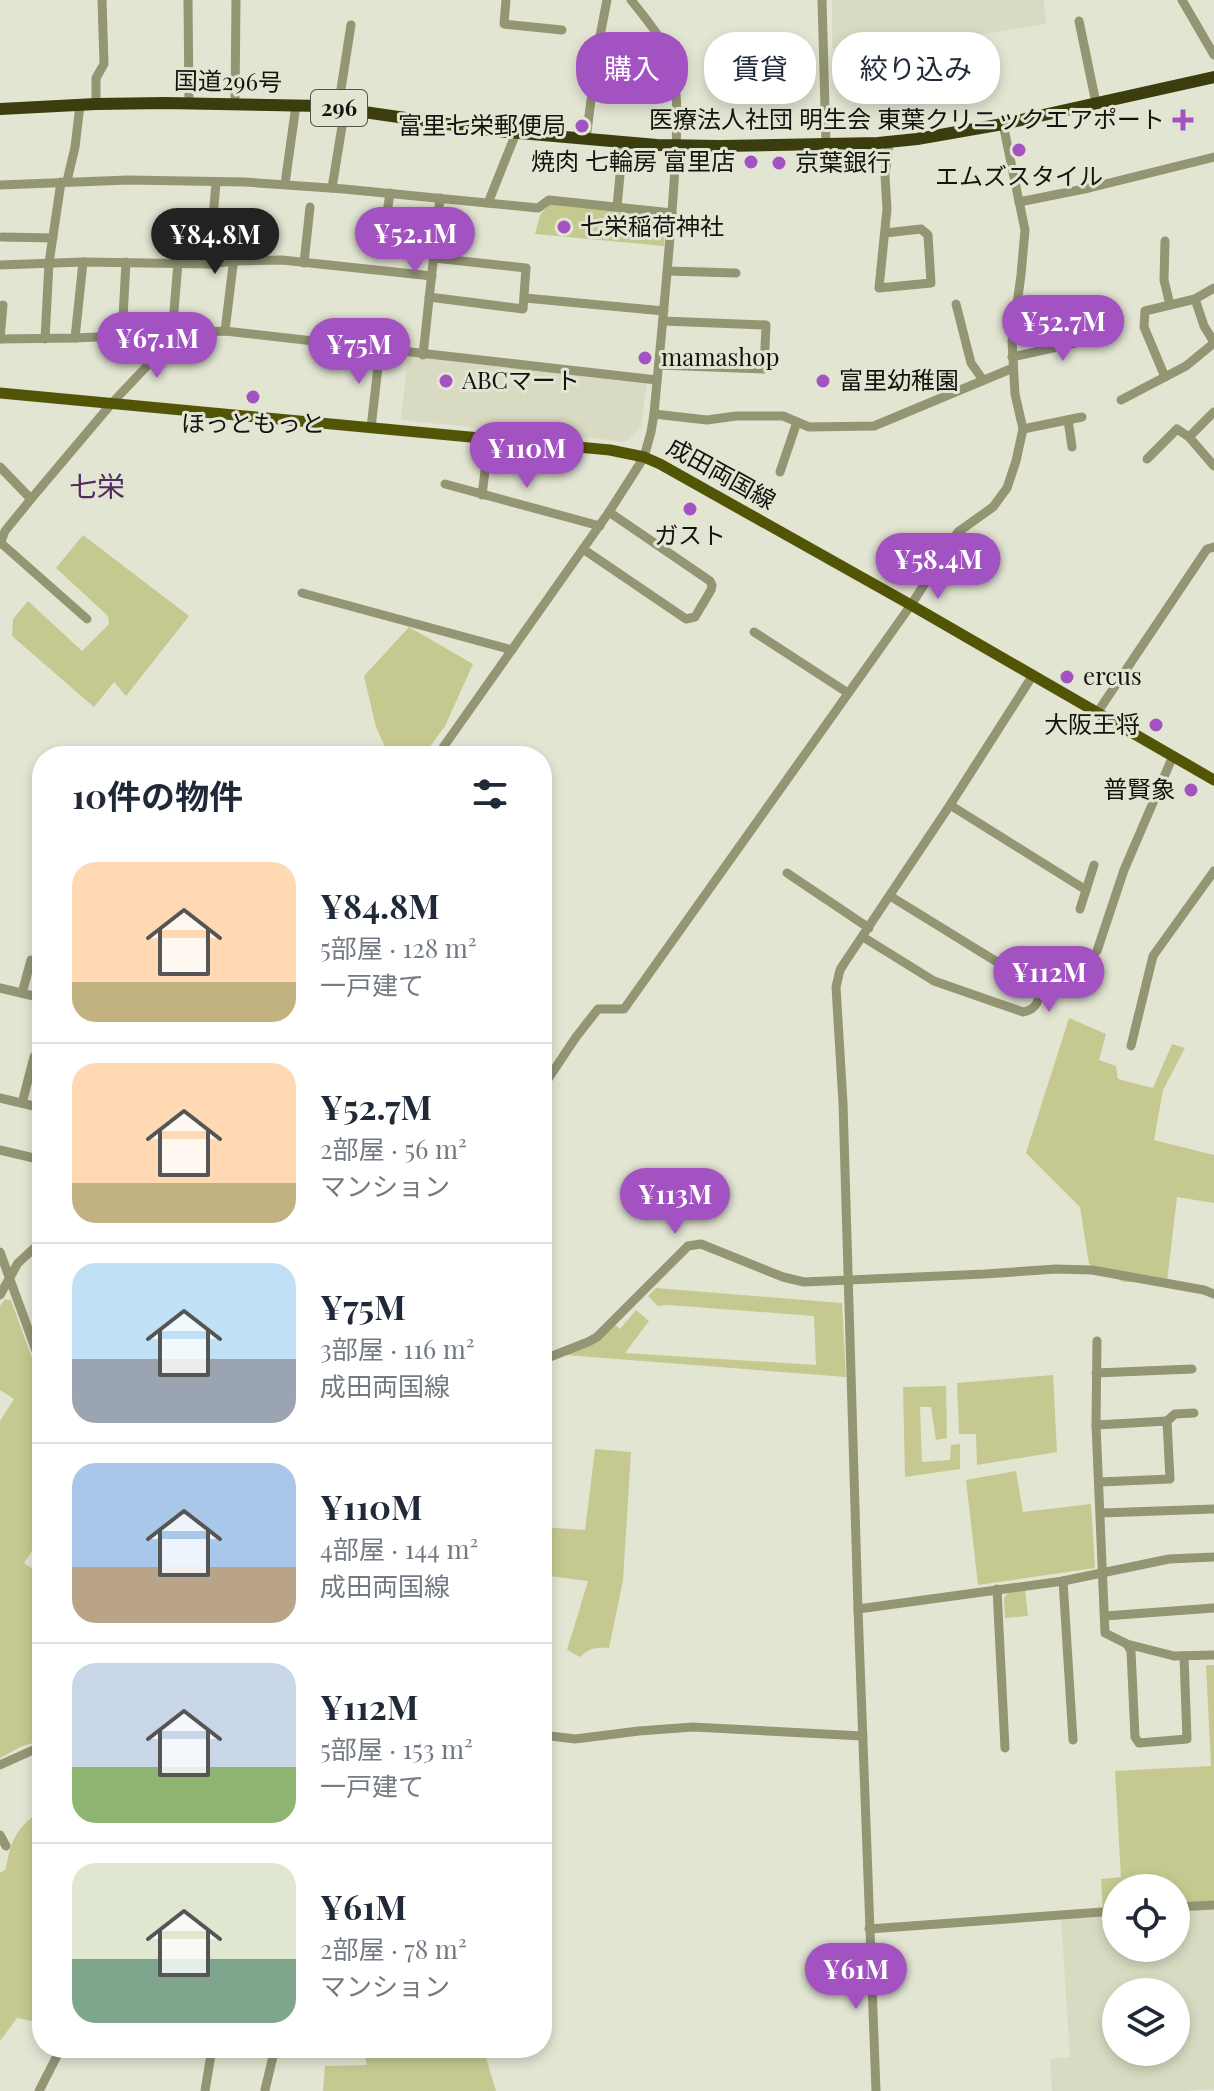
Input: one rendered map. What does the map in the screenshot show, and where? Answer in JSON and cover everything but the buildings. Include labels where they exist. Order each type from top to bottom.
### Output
[{"type":"highway","name":"国道296号","points":[[0,109],[96,104],[296,105],[341,108],[516,133],[676,146],[826,144],[917,139],[1003,124],[1214,77]]},
{"type":"main road","name":"成田両国線","points":[[0,393],[610,450],[644,457],[911,605],[1214,780]]},
{"type":"street","points":[[96,104],[96,78],[104,64],[102,0]]},
{"type":"street","points":[[188,0],[189,103]]},
{"type":"street","points":[[235,104],[236,0]]},
{"type":"street","points":[[506,0],[504,24],[562,30]]},
{"type":"street","points":[[586,139],[607,0]]},
{"type":"street","points":[[444,746],[600,526],[644,457],[651,432],[668,271],[676,146],[675,89],[666,49],[632,0]]},
{"type":"street","points":[[822,0],[826,144]]},
{"type":"street","points":[[1182,0],[1214,55]]},
{"type":"street","points":[[1079,21],[1096,103]]},
{"type":"street","points":[[332,188],[351,25]]},
{"type":"street","points":[[45,339],[49,263],[64,182],[75,147],[80,105]]},
{"type":"street","points":[[285,184],[296,105]]},
{"type":"street","points":[[552,1073],[598,1009],[624,1009],[911,605],[958,532],[993,507],[1007,488],[1023,429],[1015,394],[1012,341],[1025,230],[1003,124]]},
{"type":"street","points":[[488,203],[516,133]]},
{"type":"street","points":[[617,207],[623,142]]},
{"type":"street","points":[[885,233],[921,229],[928,235],[931,283],[879,288],[887,209],[885,176],[889,142]]},
{"type":"street","points":[[1019,202],[1214,157]]},
{"type":"street","points":[[0,185],[128,180],[245,182],[538,208],[549,200],[672,213]]},
{"type":"street","points":[[209,264],[216,183]]},
{"type":"street","points":[[384,233],[390,193]]},
{"type":"street","points":[[423,355],[440,198]]},
{"type":"street","points":[[304,263],[310,207]]},
{"type":"street","points":[[225,331],[238,224]]},
{"type":"street","points":[[2,237],[53,238]]},
{"type":"street","points":[[1165,241],[1164,280],[1170,305]]},
{"type":"street","points":[[429,297],[523,309],[525,298],[526,268],[434,258]]},
{"type":"street","points":[[0,265],[83,262],[209,264],[282,260],[432,276]]},
{"type":"street","points":[[75,338],[83,262]]},
{"type":"street","points":[[122,336],[126,262]]},
{"type":"street","points":[[87,619],[0,543],[3,529],[165,347],[172,335],[178,263]]},
{"type":"street","points":[[668,271],[736,273]]},
{"type":"street","points":[[1165,377],[1144,327],[1145,311],[1195,299],[1214,288]]},
{"type":"street","points":[[525,298],[664,316],[766,325],[764,369],[659,365]]},
{"type":"street","points":[[1121,400],[1186,366],[1214,342],[1204,326],[1195,299]]},
{"type":"street","points":[[956,304],[971,363],[983,380]]},
{"type":"street","points":[[3,305],[0,339],[225,331],[657,380]]},
{"type":"street","points":[[654,414],[707,420],[736,416],[783,416],[809,427],[874,426],[983,380],[1012,363],[1107,336]]},
{"type":"street","points":[[371,428],[380,349]]},
{"type":"street","points":[[1189,437],[1214,412]]},
{"type":"street","points":[[1023,429],[1082,417]]},
{"type":"street","points":[[1068,420],[1072,447]]},
{"type":"street","points":[[780,472],[797,422]]},
{"type":"street","points":[[1147,459],[1177,429],[1189,437],[1214,466]]},
{"type":"street","points":[[482,495],[489,439]]},
{"type":"street","points":[[0,467],[31,499]]},
{"type":"street","points":[[445,484],[600,526]]},
{"type":"street","points":[[583,549],[686,619],[695,617],[711,590],[710,581],[609,512]]},
{"type":"street","points":[[1097,713],[1207,549],[1214,547]]},
{"type":"street","points":[[302,593],[512,650]]},
{"type":"street","points":[[754,632],[848,693]]},
{"type":"street","points":[[876,2091],[843,1103],[836,991],[840,970],[1033,675]]},
{"type":"street","points":[[1097,951],[1124,870],[1173,756]]},
{"type":"street","points":[[950,805],[1086,890]]},
{"type":"street","points":[[1080,909],[1094,865]]},
{"type":"street","points":[[1131,1046],[1153,956],[1214,871]]},
{"type":"street","points":[[787,873],[869,928]]},
{"type":"street","points":[[863,937],[934,981],[1023,1012],[1032,1009],[1038,1002],[1036,986],[890,896]]},
{"type":"street","points":[[22,993],[32,960]]},
{"type":"street","points":[[0,988],[32,996]]},
{"type":"street","points":[[22,1103],[32,1065]]},
{"type":"street","points":[[0,1098],[32,1106]]},
{"type":"street","points":[[0,1150],[32,1158]]},
{"type":"street","points":[[552,1356],[597,1337],[688,1246],[694,1244],[794,1279],[817,1282],[1056,1269],[1092,1270],[1214,1294]]},
{"type":"street","points":[[0,1295],[18,1263],[32,1250]]},
{"type":"street","points":[[0,1252],[32,1341]]},
{"type":"street","points":[[1097,1341],[1096,1425],[1105,1633],[1127,1644],[1174,1656],[1214,1655]]},
{"type":"street","points":[[1096,1373],[1192,1369]]},
{"type":"street","points":[[1096,1425],[1167,1421],[1175,1414],[1194,1413]]},
{"type":"street","points":[[1100,1482],[1170,1479],[1167,1421]]},
{"type":"street","points":[[1101,1513],[1214,1509]]},
{"type":"street","points":[[858,1609],[1063,1581],[1169,1559],[1214,1557]]},
{"type":"street","points":[[1063,1581],[1073,1740]]},
{"type":"street","points":[[997,1589],[1005,1748]]},
{"type":"street","points":[[1105,1616],[1214,1608]]},
{"type":"street","points":[[1127,1644],[1131,1651],[1135,1737],[1139,1743],[1187,1739],[1184,1656]]},
{"type":"street","points":[[552,1736],[575,1739],[693,1727],[863,1736]]},
{"type":"street","points":[[0,1765],[32,1751]]},
{"type":"street","points":[[0,1835],[6,1846]]},
{"type":"street","points":[[1190,1906],[1214,1905]]},
{"type":"street","points":[[869,1929],[1102,1912]]},
{"type":"street","points":[[39,2091],[56,2058]]},
{"type":"street","points":[[205,2091],[210,2058]]},
{"type":"street","points":[[265,2090],[273,2058]]},
{"type":"shaded area","points":[[832,0],[1044,0],[1046,24],[996,32],[832,32]]},
{"type":"shaded area","points":[[408,356],[647,381],[641,427],[623,442],[401,420]]},
{"type":"shaded area","points":[[1214,1908],[1214,2089],[1052,2091],[1050,2059],[1070,2057],[1061,1919],[1102,1916],[1102,1962],[1190,1962],[1190,1910]]},
{"type":"green space","points":[[550,203],[660,215],[666,219],[664,246],[535,234],[540,215]]},
{"type":"green space","points":[[83,535],[189,616],[126,696],[114,682],[94,707],[12,636],[13,619],[28,601],[82,651],[109,624],[108,616],[56,568]]},
{"type":"green space","points":[[409,627],[473,664],[445,726],[430,746],[385,746],[376,727],[364,676]]},
{"type":"green space","points":[[1069,1018],[1106,1034],[1099,1060],[1116,1066],[1118,1079],[1153,1088],[1172,1044],[1185,1048],[1163,1090],[1154,1140],[1214,1155],[1214,1203],[1177,1197],[1167,1282],[1123,1282],[1089,1264],[1080,1207],[1026,1153]]},
{"type":"green space","points":[[656,1288],[842,1303],[846,1377],[565,1355],[599,1340],[615,1325],[620,1329],[636,1310],[649,1321],[625,1353],[816,1365],[814,1316],[658,1306],[648,1296]]},
{"type":"green space","points":[[5,1299],[11,1300],[32,1358],[32,1551],[24,1563],[32,1568],[32,1743],[0,1758],[0,1421],[14,1399],[0,1390],[0,1306]]},
{"type":"green space","points":[[1053,1375],[1057,1452],[977,1465],[976,1434],[959,1434],[957,1383]]},
{"type":"green space","points":[[946,1386],[947,1438],[936,1440],[931,1407],[920,1407],[922,1462],[950,1460],[951,1445],[960,1444],[960,1469],[905,1477],[903,1387]]},
{"type":"green space","points":[[595,1449],[631,1452],[623,1581],[609,1648],[593,1649],[580,1657],[567,1650],[588,1581],[552,1576],[552,1528],[585,1530]]},
{"type":"green space","points":[[1016,1471],[1023,1512],[1091,1504],[1095,1568],[978,1585],[966,1480]]},
{"type":"green space","points":[[1025,1590],[1028,1616],[1005,1618],[1004,1598],[1009,1592]]},
{"type":"green space","points":[[1206,1665],[1214,1665],[1214,1903],[1190,1904],[1190,1874],[1121,1874],[1115,1771],[1211,1766]]},
{"type":"green space","points":[[32,1817],[32,2021],[17,2018],[0,2041],[0,1873],[6,1869],[13,1842]]},
{"type":"green space","points":[[365,2058],[486,2058],[496,2091],[323,2091],[325,2066],[367,2065]]},
{"type":"place","name":"医療法人社団 明生会 東葉クリニックエアポート","points":[[1183,120]]},
{"type":"place","name":"富里七栄郵便局","points":[[582,126]]},
{"type":"place","name":"エムズスタイル","points":[[1019,150]]},
{"type":"place","name":"焼肉 七輪房 富里店","points":[[751,162]]},
{"type":"place","name":"京葉銀行","points":[[779,163]]},
{"type":"place","name":"七栄稲荷神社","points":[[564,227]]},
{"type":"place","name":"mamashop","points":[[645,358]]},
{"type":"place","name":"ABCマート","points":[[446,381]]},
{"type":"place","name":"富里幼稚園","points":[[823,381]]},
{"type":"place","name":"ほっともっと","points":[[253,397]]},
{"type":"place","name":"ガスト","points":[[690,509]]},
{"type":"place","name":"ercus","points":[[1067,677]]},
{"type":"place","name":"大阪王将","points":[[1156,725]]},
{"type":"place","name":"普賢象","points":[[1191,790]]},
{"type":"district","name":"七栄","points":[[97,487]]}]
